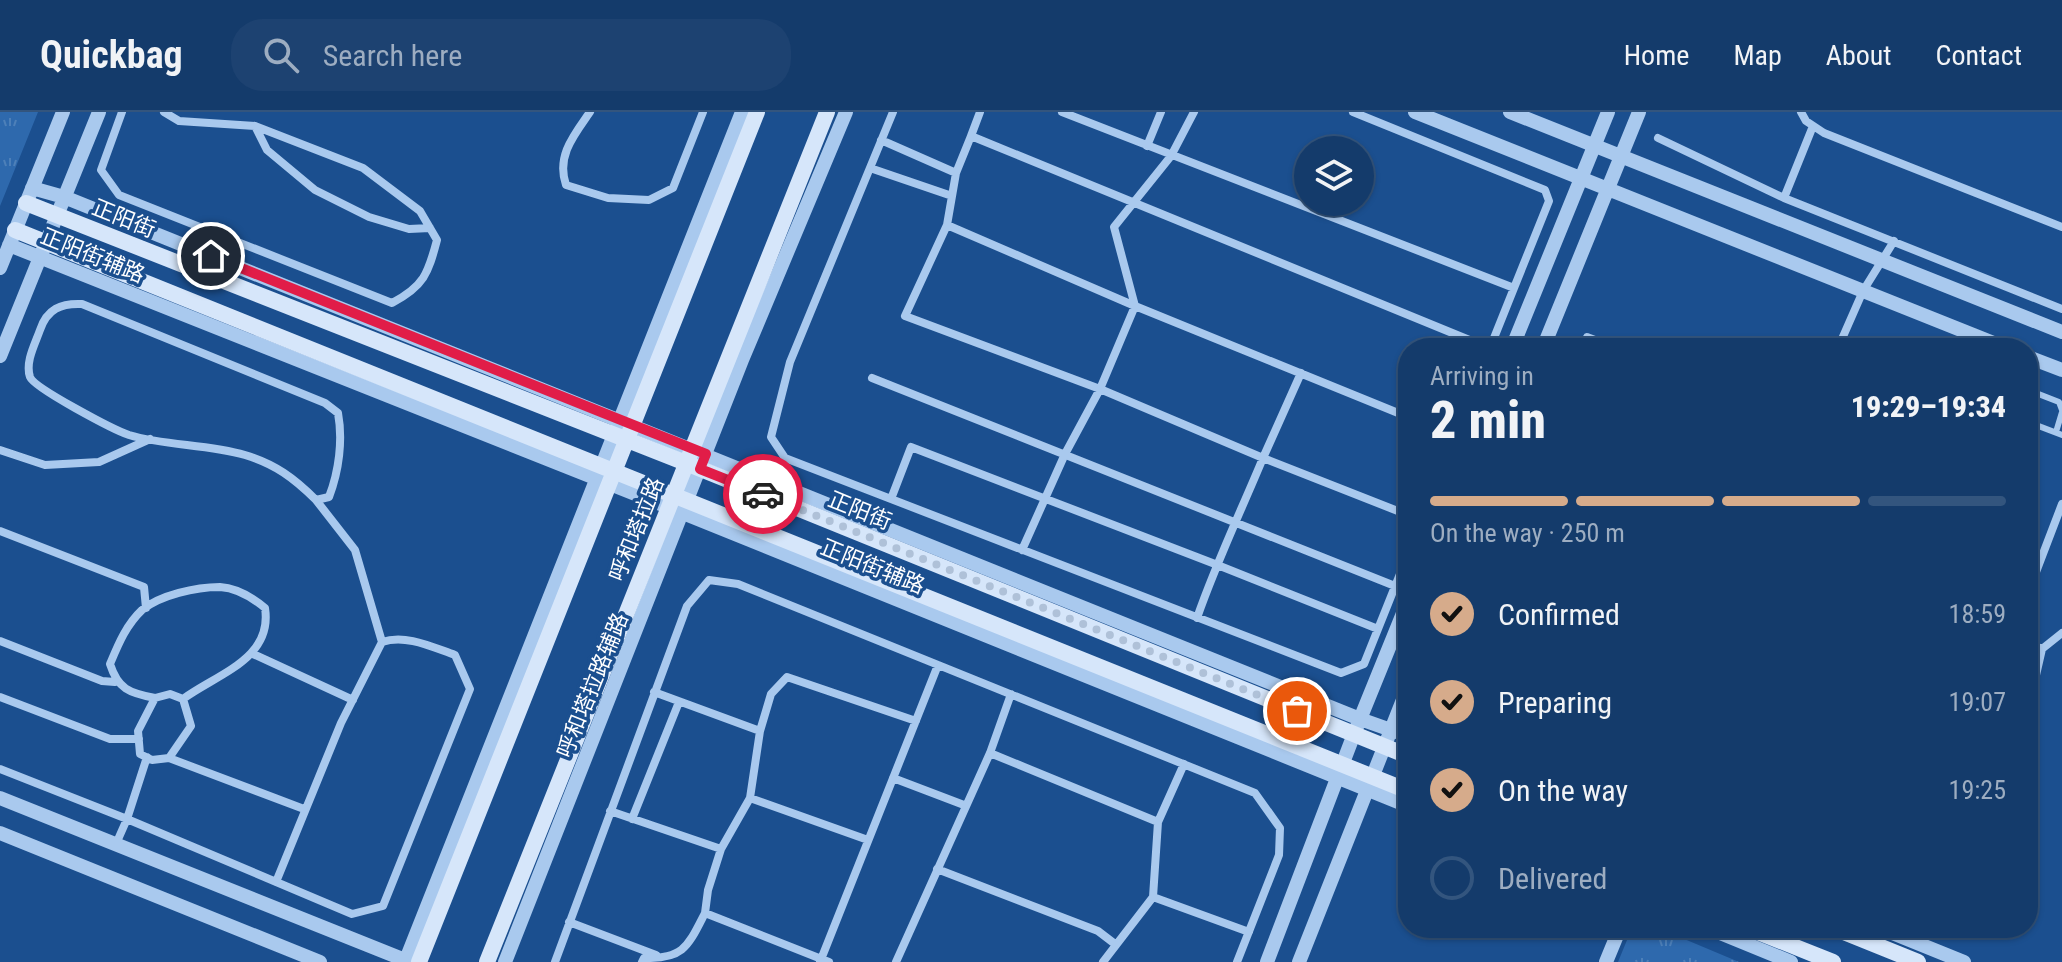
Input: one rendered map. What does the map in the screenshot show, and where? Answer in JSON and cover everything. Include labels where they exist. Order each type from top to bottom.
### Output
[{"type":"main road","name":"呼和塔拉路","points":[[410,962],[626,423],[757,112]]},
{"type":"main road","name":"呼和塔拉路","points":[[487,962],[678,504],[827,112]]},
{"type":"main road","name":"正阳街","points":[[29,196],[57,215],[620,439],[696,458],[1357,726],[1384,746],[1398,752]]},
{"type":"main road","points":[[12,238],[1341,772],[1398,789]]},
{"type":"main road","points":[[1773,938],[1833,962]]},
{"type":"main road","points":[[1859,938],[1918,962]]},
{"type":"street","points":[[0,268],[63,112]]},
{"type":"street","points":[[0,356],[99,112]]},
{"type":"street","points":[[122,112],[101,170],[119,195],[392,303],[415,291],[429,267],[437,240],[420,211],[363,168],[255,126],[179,121],[164,112]]},
{"type":"street","points":[[590,112],[568,144],[561,170],[566,185],[608,198],[649,200],[673,188],[703,112]]},
{"type":"street","points":[[626,423],[742,112]]},
{"type":"street","points":[[696,458],[846,112]]},
{"type":"street","points":[[893,112],[790,362],[771,437],[785,458],[1341,673],[1364,664],[1398,579]]},
{"type":"street","points":[[980,112],[956,173],[947,225],[905,316],[1100,389],[1398,511]]},
{"type":"street","points":[[1062,112],[1514,288]]},
{"type":"street","points":[[1147,146],[1161,112]]},
{"type":"street","points":[[1022,550],[1065,454],[1100,389],[1135,306],[1114,227],[1171,156],[1194,112]]},
{"type":"street","points":[[1353,112],[1545,190],[1549,201],[1494,338]]},
{"type":"street","points":[[1415,112],[1981,338]]},
{"type":"street","points":[[1510,112],[2062,332]]},
{"type":"street","points":[[1516,338],[1608,112]]},
{"type":"street","points":[[1547,338],[1639,112]]},
{"type":"street","points":[[1801,112],[1824,133],[2062,227]]},
{"type":"street","points":[[255,126],[267,150],[315,190],[369,217],[409,229],[430,228]]},
{"type":"street","points":[[1784,198],[1813,126]]},
{"type":"street","points":[[971,136],[1465,338]]},
{"type":"street","points":[[1658,138],[1784,198],[2062,309]]},
{"type":"street","points":[[881,140],[956,173]]},
{"type":"street","points":[[870,168],[952,196]]},
{"type":"street","name":"正阳街辅路","points":[[29,196],[64,197],[626,423],[696,458]]},
{"type":"street","points":[[947,225],[1135,306],[1398,413]]},
{"type":"street","points":[[1842,338],[1880,259],[1894,241]]},
{"type":"street","points":[[276,882],[304,809],[382,642],[355,550],[316,500],[290,475],[247,455],[129,434],[43,392],[30,380],[28,363],[43,321],[52,309],[67,304],[82,304],[325,403],[338,413],[342,433],[334,485],[329,497],[316,500]]},
{"type":"street","points":[[2038,361],[2062,370]]},
{"type":"street","points":[[1197,618],[1215,564],[1301,373]]},
{"type":"street","points":[[872,378],[1395,586]]},
{"type":"street","points":[[0,450],[45,465],[99,462],[151,438]]},
{"type":"street","points":[[891,499],[911,447],[1378,629]]},
{"type":"street","name":"呼和塔拉路辅路","points":[[505,962],[678,504]]},
{"type":"street","points":[[2038,567],[2062,504]]},
{"type":"street","points":[[0,531],[144,587],[146,608]]},
{"type":"street","points":[[555,962],[687,606],[709,580],[738,584],[1255,793],[1280,828],[1279,855],[1237,962]]},
{"type":"street","points":[[115,682],[110,664],[122,635],[146,608],[164,596],[222,587],[249,596],[265,608],[268,624],[253,654],[183,699]]},
{"type":"street","points":[[1267,962],[1398,626]]},
{"type":"street","points":[[2038,666],[2042,649],[2062,633]]},
{"type":"street","points":[[0,769],[352,914],[383,906],[470,689],[455,655],[420,642],[391,639],[382,642]]},
{"type":"street","points":[[0,641],[102,681],[115,682],[135,694],[155,698],[170,694],[183,699]]},
{"type":"street","points":[[2038,647],[2042,649]]},
{"type":"street","points":[[253,654],[353,700]]},
{"type":"street","points":[[705,913],[824,961],[868,840],[938,665]]},
{"type":"street","points":[[642,962],[644,958],[664,958],[688,947],[705,913],[708,890],[721,849],[750,798],[760,731],[771,694],[787,677],[916,721]]},
{"type":"street","points":[[654,692],[760,731]]},
{"type":"street","points":[[896,962],[990,753],[1011,694]]},
{"type":"street","points":[[0,697],[110,739],[139,739]]},
{"type":"street","points":[[155,698],[138,731],[140,754],[152,760],[169,758],[304,809]]},
{"type":"street","points":[[169,758],[191,726],[183,699]]},
{"type":"street","points":[[632,819],[679,702]]},
{"type":"street","points":[[1299,962],[1398,712]]},
{"type":"street","points":[[1357,726],[1398,732]]},
{"type":"street","points":[[990,753],[1158,822]]},
{"type":"street","points":[[116,844],[147,757]]},
{"type":"street","points":[[1103,962],[1153,897],[1158,822],[1184,764]]},
{"type":"street","points":[[893,778],[964,805]]},
{"type":"street","points":[[1370,783],[1398,800]]},
{"type":"street","points":[[0,798],[410,962]]},
{"type":"street","points":[[750,798],[868,840]]},
{"type":"street","points":[[610,811],[721,849]]},
{"type":"street","points":[[0,833],[320,962]]},
{"type":"street","points":[[937,869],[1098,931],[1115,944]]},
{"type":"street","points":[[1153,897],[1249,932]]},
{"type":"street","points":[[569,922],[664,958]]},
{"type":"street","points":[[1606,962],[1616,938]]},
{"type":"street","points":[[1732,938],[1791,962]]},
{"type":"street","points":[[1905,938],[1964,962]]},
{"type":"lane","points":[[2038,394],[2059,402],[2062,411],[2059,433],[2038,426]]},
{"type":"green space","points":[[0,112],[38,112],[0,206]]},
{"type":"green space","points":[[1628,938],[1682,938],[1739,962],[1618,962]]},
{"type":"way so far","points":[[763,494],[1297,711]]},
{"type":"route","points":[[211,256],[706,454],[700,469],[763,494]]}]
